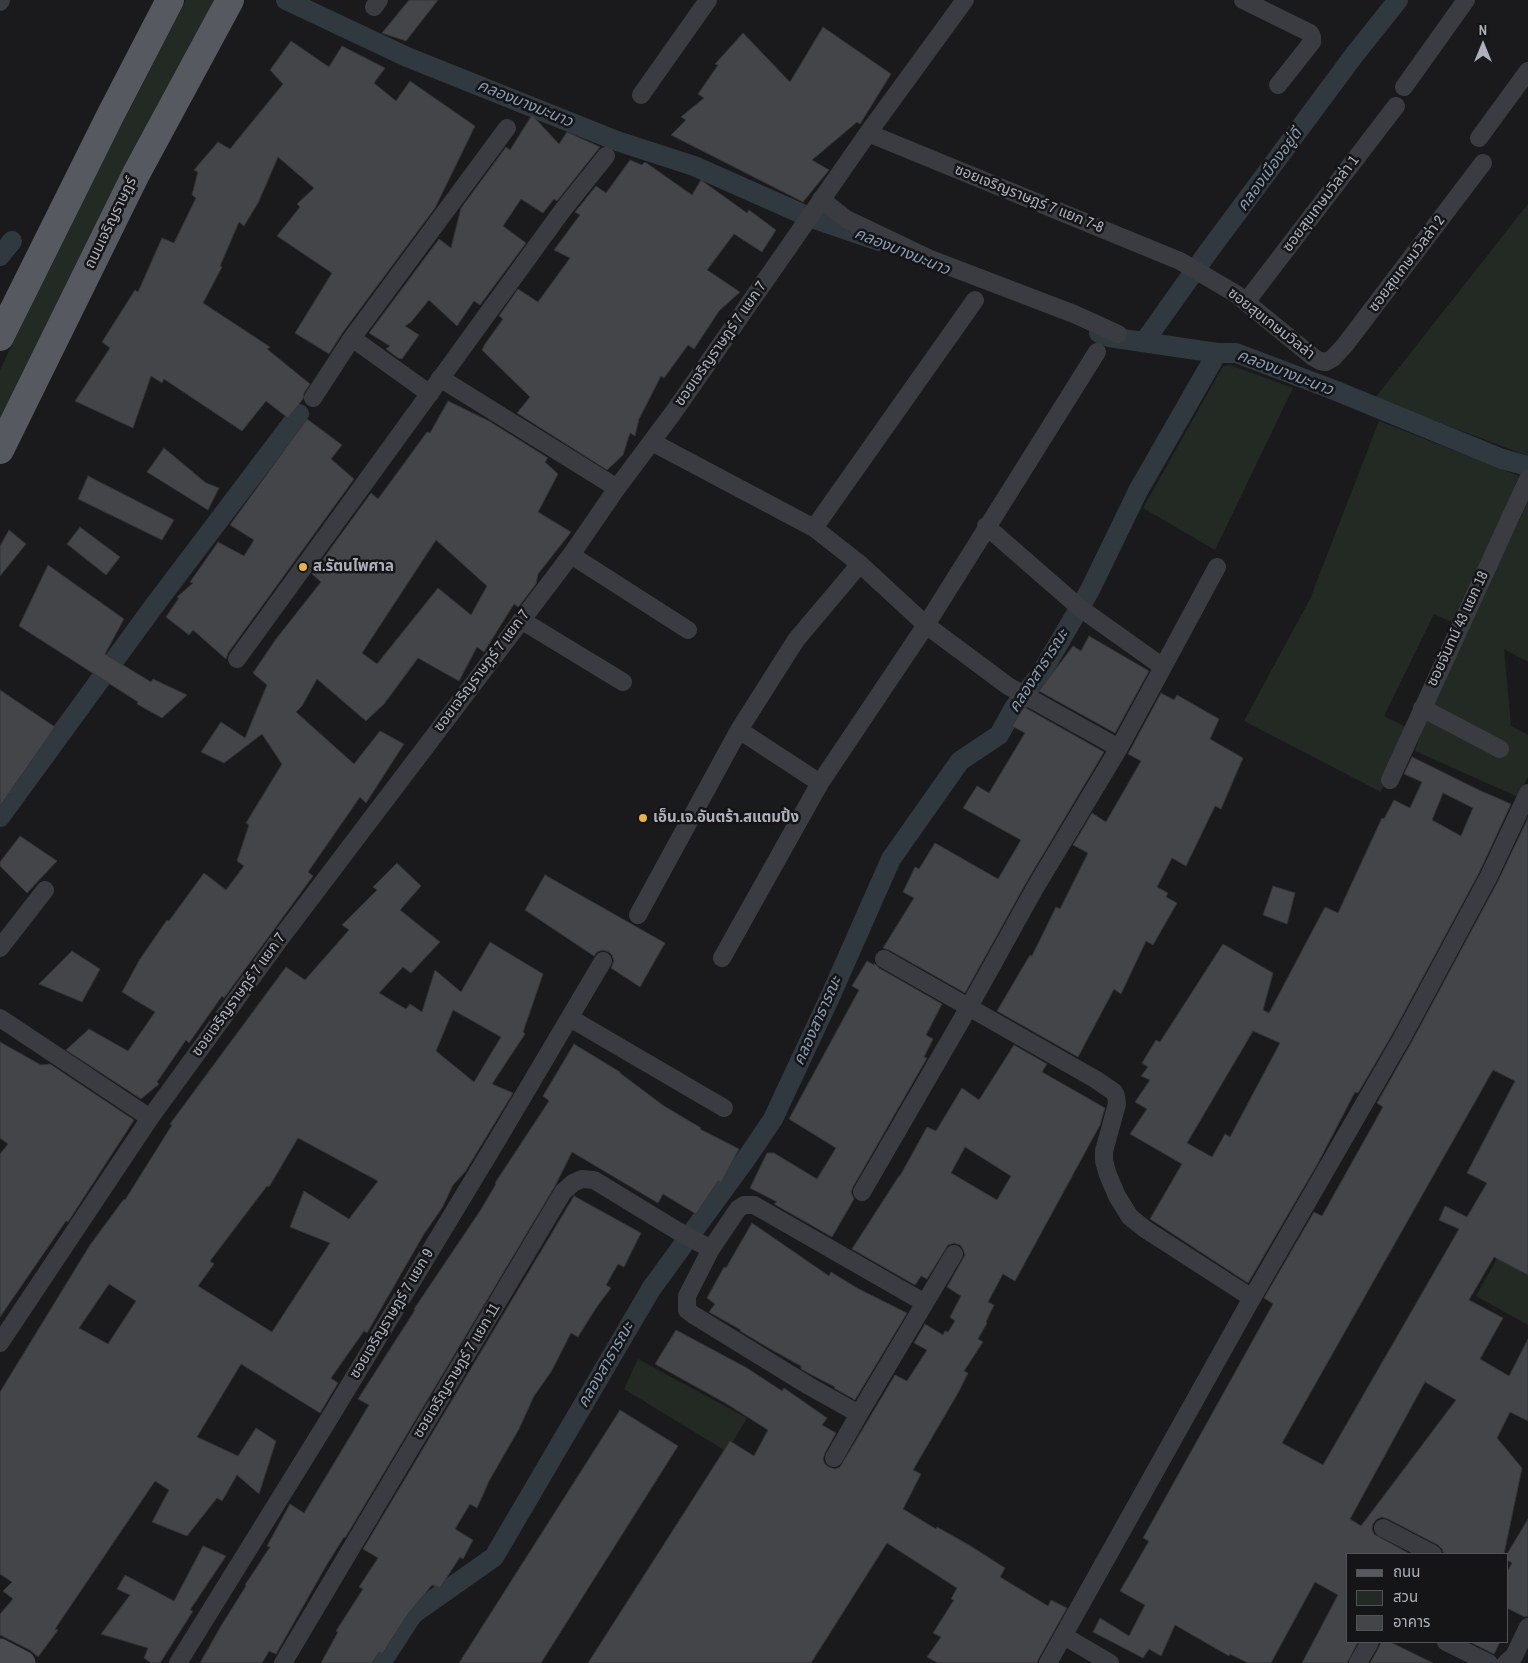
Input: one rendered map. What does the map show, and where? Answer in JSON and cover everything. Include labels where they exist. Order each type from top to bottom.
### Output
[{"type":"main road","points":[[0,337],[170,0]]},
{"type":"main road","name":"ถนนเจริญราษฎร์","points":[[0,450],[136,174],[230,0]]},
{"type":"street","points":[[641,96],[708,0]]},
{"type":"street","name":"ซอยเจริญราษฎร์ 7 แยก 7","points":[[0,1344],[150,1118],[280,939],[521,620],[652,442],[868,133],[965,0]]},
{"type":"street","points":[[1243,0],[1310,33],[1312,37],[1312,42],[1278,85]]},
{"type":"street","points":[[1404,86],[1466,0]]},
{"type":"street","points":[[1479,138],[1528,71]]},
{"type":"street","name":"ซอยสุขเกษมวิลล่า 1","points":[[1246,302],[1396,106]]},
{"type":"street","points":[[313,398],[352,338],[507,128]]},
{"type":"street","name":"ซอยเจริญราษฎร์ 7 แยก 7-8","points":[[868,133],[1180,261],[1190,267]]},
{"type":"street","points":[[237,659],[440,378],[562,212],[606,156]]},
{"type":"street","name":"ซอยสุขเกษมวิลล่า 2","points":[[1326,362],[1333,358],[1345,345],[1483,163]]},
{"type":"street","points":[[820,202],[846,219],[930,259],[1074,314],[1118,334]]},
{"type":"street","name":"ซอยสุขเกษมวิลล่า","points":[[1190,267],[1236,294],[1313,357],[1326,362]]},
{"type":"street","points":[[814,528],[975,300]]},
{"type":"street","points":[[352,338],[430,394]]},
{"type":"street","points":[[722,958],[820,783],[926,625],[986,526],[1097,352]]},
{"type":"street","points":[[440,378],[617,488]]},
{"type":"street","points":[[652,442],[814,528],[860,564],[926,625],[1008,686],[1119,748]]},
{"type":"street","name":"ซอยจันทน์ 43 แยก 18","points":[[1390,780],[1527,481]]},
{"type":"street","points":[[986,526],[1080,608],[1163,667]]},
{"type":"street","points":[[570,554],[688,630]]},
{"type":"street","points":[[638,915],[739,730],[796,640],[860,564]]},
{"type":"street","points":[[862,1192],[970,1006],[1035,888],[1119,748],[1217,567]]},
{"type":"street","points":[[521,620],[624,682]]},
{"type":"street","points":[[1422,708],[1500,750]]},
{"type":"street","points":[[739,730],[820,783]]},
{"type":"street","points":[[1048,1663],[1252,1298],[1402,1038],[1488,878],[1528,793]]},
{"type":"street","points":[[0,948],[45,890]]},
{"type":"street","points":[[884,959],[970,1006],[1114,1092],[1117,1104],[1104,1151],[1104,1161],[1117,1196],[1130,1217],[1145,1229],[1252,1298]]},
{"type":"street","name":"ซอยเจริญราษฎร์ 7 แยก 9","points":[[178,1663],[329,1419],[603,961]]},
{"type":"street","points":[[0,1018],[150,1118]]},
{"type":"street","points":[[570,1018],[724,1108]]},
{"type":"street","name":"ซอยเจริญราษฎร์ 7 แยก 11","points":[[283,1663],[563,1192],[582,1178],[594,1180],[706,1247]]},
{"type":"street","points":[[859,1414],[793,1376],[687,1310],[687,1296],[706,1247],[738,1209],[744,1205],[754,1205],[925,1303]]},
{"type":"street","points":[[834,1458],[954,1254]]},
{"type":"street","points":[[1383,1528],[1422,1552]]},
{"type":"street","points":[[1506,1663],[1514,1656],[1528,1627]]},
{"type":"street","points":[[1064,1636],[1110,1663]]},
{"type":"street","points":[[1358,1663],[1369,1643]]},
{"type":"street","points":[[1448,1643],[1488,1663]]},
{"type":"street","points":[[0,1651],[23,1663]]},
{"type":"green space","points":[[186,0],[214,0],[110,201],[0,432],[0,370],[62,240]]},
{"type":"green space","points":[[1528,204],[1528,456],[1375,398]]},
{"type":"green space","points":[[1230,365],[1293,388],[1215,550],[1143,508],[1223,366]]},
{"type":"green space","points":[[1379,421],[1519,476],[1456,624],[1434,614],[1384,716],[1406,727],[1381,792],[1244,721],[1310,599]]},
{"type":"green space","points":[[1528,502],[1528,662],[1504,649],[1511,726],[1528,735],[1528,776],[1518,797],[1415,751],[1431,704]]},
{"type":"green space","points":[[1500,1253],[1528,1269],[1528,1325],[1476,1296]]},
{"type":"green space","points":[[638,1359],[747,1418],[732,1443],[730,1442],[724,1450],[624,1389]]},
{"type":"building","points":[[409,0],[438,0],[406,41],[382,33]]},
{"type":"building","points":[[823,27],[891,74],[860,124],[857,122],[812,160],[829,170],[803,202],[671,135],[686,120],[681,117],[704,98],[698,94],[718,65],[715,64],[743,33],[790,82]]},
{"type":"building","points":[[291,41],[329,67],[342,46],[385,68],[374,83],[396,101],[410,81],[475,126],[435,208],[343,332],[329,354],[295,333],[332,273],[277,236],[300,207],[297,204],[314,188],[278,157],[258,203],[244,226],[239,222],[220,266],[222,267],[203,303],[270,347],[267,349],[310,384],[304,393],[303,399],[288,418],[266,401],[242,431],[164,379],[162,383],[151,376],[133,428],[75,401],[110,348],[102,342],[135,290],[138,292],[162,238],[174,243],[196,198],[192,195],[198,172],[194,170],[218,142],[230,149],[283,84],[270,70]]},
{"type":"building","points":[[532,115],[559,144],[567,132],[600,147],[557,201],[554,199],[543,213],[521,199],[503,226],[526,243],[480,305],[474,301],[457,326],[429,300],[411,322],[405,326],[419,335],[402,359],[398,358],[386,349],[390,346],[369,333],[439,239],[451,248],[461,208],[506,147],[510,150]]},
{"type":"building","points":[[630,160],[642,165],[645,162],[692,195],[701,180],[747,213],[749,210],[776,230],[762,252],[734,234],[707,270],[740,292],[719,311],[694,349],[688,345],[664,378],[661,376],[639,419],[635,436],[630,433],[623,455],[607,470],[517,413],[530,397],[482,350],[503,319],[499,316],[518,289],[538,302],[570,258],[554,250],[580,215],[575,212],[596,186],[606,193]]},
{"type":"building","points":[[448,401],[489,421],[548,458],[545,462],[558,474],[538,512],[571,532],[538,574],[536,584],[520,605],[518,607],[514,604],[484,652],[477,647],[459,681],[418,658],[384,704],[366,721],[317,679],[302,706],[296,712],[354,764],[380,731],[404,744],[366,803],[360,797],[308,872],[313,876],[224,998],[222,996],[189,1043],[186,1040],[157,1082],[159,1084],[141,1099],[66,1050],[89,1029],[128,1051],[155,1012],[122,992],[140,959],[167,920],[169,921],[204,873],[226,890],[244,866],[237,861],[249,825],[246,823],[282,764],[262,734],[224,763],[201,752],[221,722],[245,738],[267,685],[253,673],[276,639],[321,582],[312,574],[371,493],[378,499],[427,432],[430,433]],"holes":[[[436,540],[487,586],[471,615],[438,588],[377,664],[362,653]]]},
{"type":"building","points":[[307,419],[342,445],[331,459],[354,479],[228,653],[226,659],[193,630],[189,635],[166,617],[179,598],[177,597],[193,583],[190,582],[218,542],[244,556],[254,540],[230,525]]},
{"type":"building","points":[[164,448],[206,483],[219,488],[208,510],[147,472]]},
{"type":"building","points":[[88,476],[174,520],[162,540],[78,499]]},
{"type":"building","points":[[80,527],[120,557],[106,575],[67,544]]},
{"type":"building","points":[[9,530],[26,544],[0,576],[0,546]]},
{"type":"building","points":[[48,565],[124,619],[105,654],[151,682],[153,679],[187,695],[162,718],[137,704],[138,702],[19,626]]},
{"type":"building","points":[[1089,636],[1149,671],[1115,733],[1039,691],[1073,646],[1081,651]]},
{"type":"building","points":[[0,690],[55,727],[0,806]]},
{"type":"building","points":[[1161,693],[1174,700],[1177,695],[1219,719],[1210,739],[1243,758],[1221,809],[1215,806],[1186,866],[1172,858],[1157,887],[1168,893],[1166,897],[1177,903],[1153,945],[1146,941],[1121,994],[1114,989],[1078,1057],[997,1011],[1030,955],[1032,956],[1056,907],[1060,909],[1088,853],[1073,845],[1092,813],[1106,822],[1141,761],[1128,754]]},
{"type":"building","points":[[1024,707],[1104,752],[1026,883],[965,993],[883,948],[914,898],[903,892],[915,867],[919,869],[935,843],[998,879],[1021,840],[963,808],[977,786],[989,793],[1025,733],[1012,726]]},
{"type":"building","points":[[1412,757],[1511,804],[1479,873],[1393,1033],[1358,1093],[1355,1092],[1318,1163],[1248,1283],[1150,1219],[1182,1164],[1130,1134],[1147,1109],[1135,1102],[1150,1080],[1141,1076],[1148,1067],[1142,1063],[1156,1040],[1160,1042],[1223,944],[1273,973],[1263,1010],[1269,1013],[1325,907],[1338,913],[1382,818],[1384,819],[1394,800],[1410,808],[1422,782],[1404,774]],"holes":[[[1443,793],[1473,808],[1461,836],[1432,820]],[[1253,1031],[1280,1043],[1230,1137],[1225,1134],[1212,1157],[1187,1143]]]},
{"type":"building","points":[[1528,818],[1528,1275],[1494,1257],[1469,1300],[1503,1318],[1480,1359],[1509,1376],[1528,1339],[1528,1421],[1510,1412],[1497,1438],[1522,1468],[1504,1553],[1444,1553],[1438,1545],[1382,1517],[1373,1524],[1374,1534],[1408,1553],[1346,1553],[1346,1643],[1357,1643],[1347,1663],[1302,1663],[1338,1595],[1315,1582],[1271,1663],[1248,1663],[1230,1654],[1229,1656],[1175,1625],[1161,1656],[1149,1649],[1143,1658],[1093,1632],[1100,1618],[1129,1636],[1145,1605],[1120,1591],[1149,1541],[1143,1538],[1273,1304],[1264,1298],[1314,1212],[1322,1216],[1383,1107],[1377,1103],[1497,883]],"holes":[[[1493,1070],[1515,1081],[1467,1173],[1487,1183],[1467,1217],[1445,1206],[1439,1220],[1459,1229],[1323,1465],[1282,1443]],[[1425,1382],[1456,1400],[1361,1526],[1350,1519]]]},
{"type":"building","points":[[20,836],[57,861],[27,893],[0,866],[0,862]]},
{"type":"building","points":[[397,863],[421,886],[400,910],[440,942],[411,973],[403,967],[379,993],[406,1009],[410,1004],[422,1012],[435,970],[461,992],[490,942],[543,974],[523,1032],[525,1034],[492,1084],[513,1093],[465,1172],[453,1185],[442,1208],[424,1234],[367,1333],[364,1331],[331,1378],[338,1383],[320,1413],[241,1364],[197,1437],[238,1456],[256,1428],[276,1441],[259,1494],[237,1475],[222,1501],[217,1498],[187,1536],[152,1522],[169,1490],[155,1481],[55,1629],[58,1630],[38,1657],[30,1650],[0,1635],[0,1614],[13,1599],[3,1591],[12,1582],[0,1574],[0,1392],[90,1245],[125,1200],[172,1125],[170,1124],[286,967],[305,980],[349,930],[342,925],[377,890],[373,887]],"holes":[[[453,1010],[501,1037],[474,1082],[436,1051]],[[298,1138],[378,1181],[349,1219],[304,1191],[290,1227],[330,1243],[272,1332],[198,1286],[214,1264],[210,1261],[267,1186],[269,1187]],[[109,1284],[136,1301],[108,1344],[79,1328]]]},
{"type":"building","points":[[545,875],[665,943],[640,987],[611,968],[614,961],[609,952],[603,950],[597,952],[594,956],[525,910]]},
{"type":"building","points":[[1273,886],[1295,893],[1287,924],[1263,915]]},
{"type":"building","points":[[72,951],[100,969],[82,1002],[39,984]]},
{"type":"building","points":[[867,961],[874,965],[874,963],[879,968],[942,1004],[926,1035],[933,1039],[924,1057],[927,1058],[853,1187],[851,1192],[854,1199],[832,1237],[774,1204],[777,1202],[750,1188],[767,1153],[774,1153],[817,1179],[836,1148],[789,1119],[859,990],[852,986]]},
{"type":"building","points":[[0,1042],[41,1065],[50,1064],[134,1120],[68,1222],[66,1221],[0,1317],[0,1154],[8,1144],[0,1138]]},
{"type":"building","points":[[574,1044],[620,1072],[664,1106],[700,1129],[739,1149],[721,1183],[718,1181],[696,1214],[663,1194],[658,1203],[572,1152],[555,1186],[345,1538],[326,1566],[276,1654],[269,1651],[262,1663],[200,1663],[245,1585],[270,1547],[267,1546],[290,1504],[304,1513],[369,1405],[358,1399],[549,1101],[543,1096]]},
{"type":"building","points":[[1014,1045],[1047,1064],[1042,1072],[1105,1108],[1100,1125],[1015,1281],[1003,1274],[988,1302],[994,1305],[978,1339],[983,1342],[964,1371],[968,1373],[958,1393],[913,1470],[921,1474],[903,1509],[936,1529],[937,1527],[969,1545],[1005,1568],[1000,1577],[1048,1606],[1051,1600],[1067,1608],[1037,1663],[938,1663],[927,1657],[941,1637],[933,1633],[954,1600],[951,1599],[957,1588],[887,1543],[811,1663],[588,1663],[730,1441],[754,1456],[768,1430],[727,1404],[655,1364],[676,1330],[747,1368],[782,1391],[784,1388],[827,1418],[822,1425],[836,1433],[823,1459],[829,1467],[835,1469],[840,1467],[895,1375],[907,1381],[927,1350],[914,1343],[925,1324],[943,1335],[945,1331],[948,1332],[955,1321],[950,1317],[961,1296],[947,1287],[965,1255],[960,1245],[954,1243],[948,1245],[927,1279],[921,1276],[915,1285],[852,1249],[900,1176],[927,1127],[936,1131],[962,1088],[979,1100]],"holes":[[[965,1147],[1011,1176],[997,1200],[951,1173]]]},
{"type":"building","points":[[574,1196],[641,1233],[624,1267],[618,1264],[606,1285],[611,1288],[578,1337],[571,1333],[551,1372],[534,1396],[519,1429],[489,1481],[477,1508],[470,1504],[455,1529],[473,1540],[463,1559],[460,1557],[440,1588],[432,1585],[408,1614],[382,1654],[379,1652],[372,1663],[321,1663],[338,1632],[336,1631],[363,1589],[359,1587],[378,1558],[363,1549]]},
{"type":"building","points":[[752,1223],[829,1276],[831,1272],[857,1288],[907,1313],[855,1400],[709,1312],[715,1304],[707,1298]]},
{"type":"building","points":[[620,1410],[678,1446],[541,1663],[459,1663]]},
{"type":"building","points":[[1528,1519],[1528,1616],[1525,1617],[1508,1608],[1508,1570],[1512,1563],[1508,1561],[1508,1553]]},
{"type":"building","points":[[203,1546],[226,1556],[190,1610],[193,1611],[160,1663],[151,1663],[144,1658],[148,1648],[101,1634],[130,1595],[117,1589],[125,1575],[174,1601]]},
{"type":"building","points":[[1381,1643],[1392,1643],[1433,1663],[1370,1663]]},
{"type":"building","points":[[1472,1643],[1500,1643],[1494,1654]]},
{"type":"waterway","name":"คลองบางมะนาว","points":[[286,0],[407,57],[617,141],[694,166],[809,217],[879,241]]},
{"type":"waterway","name":"คลองเมืองอยู่ดี","points":[[1144,342],[1208,252],[1355,54],[1398,0]]},
{"type":"waterway","points":[[0,256],[12,241]]},
{"type":"waterway","name":"คลองบางมะนาว","points":[[1099,333],[1109,337],[1217,353],[1236,353],[1334,390],[1502,459],[1528,466]]},
{"type":"waterway","name":"คลองสาธารณะ","points":[[381,1663],[413,1614],[494,1557],[651,1289],[773,1119],[891,859],[960,761],[999,735],[1014,708],[1040,675],[1090,590],[1138,491],[1217,353]]},
{"type":"waterway","points":[[0,817],[151,610],[299,414]]},
{"type":"place","name":"ส.รัตนไพศาล","points":[[303,567]]},
{"type":"place","name":"เอ็น.เจ.อันตร้า.สแตมปิ้ง","points":[[643,818]]}]
